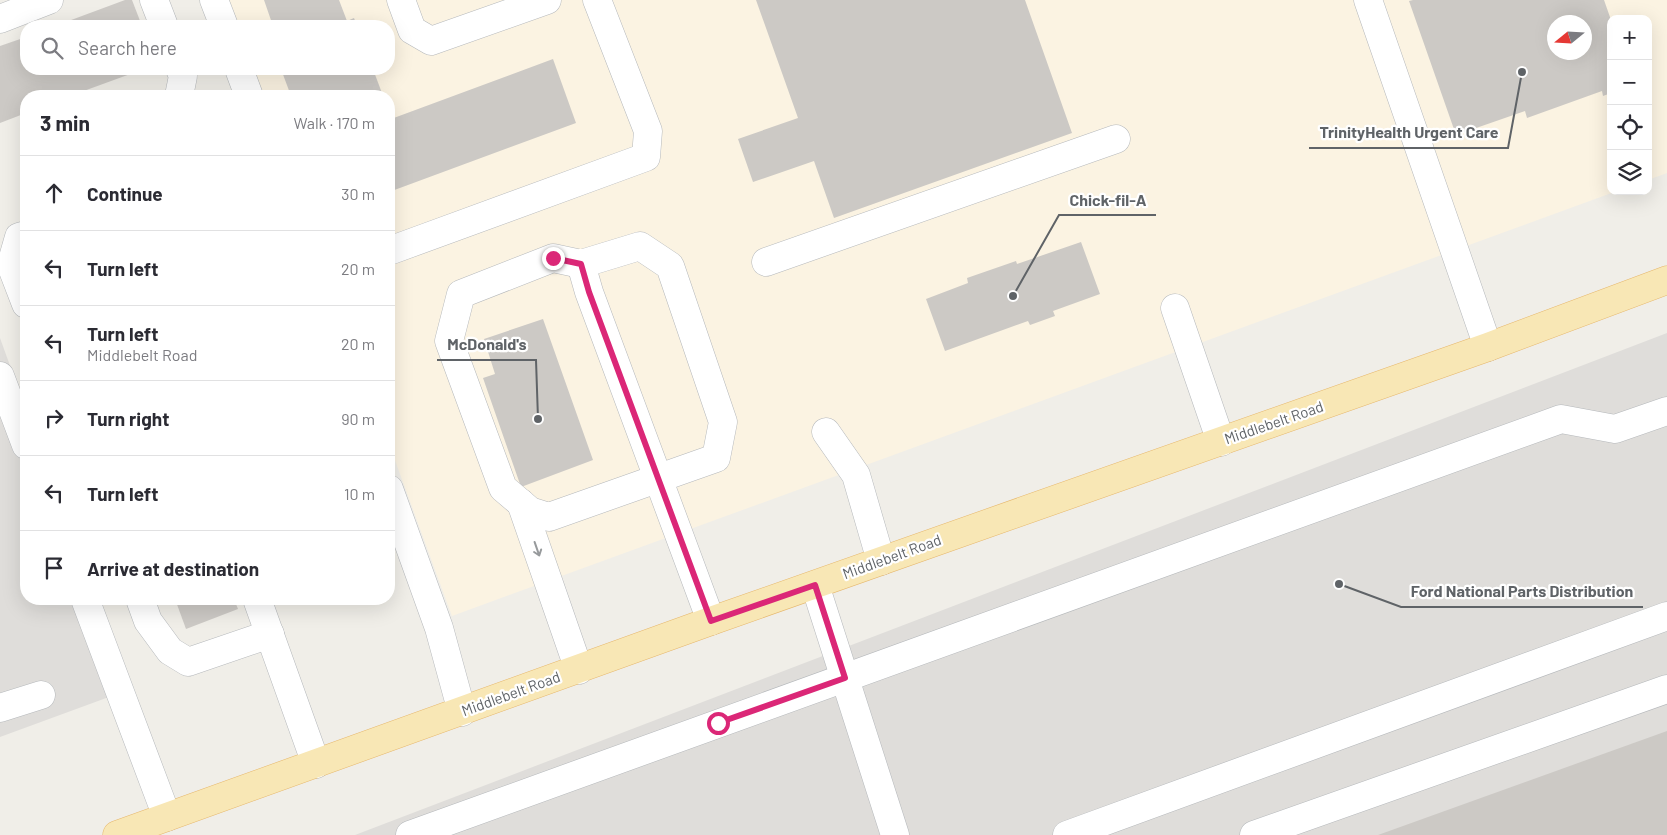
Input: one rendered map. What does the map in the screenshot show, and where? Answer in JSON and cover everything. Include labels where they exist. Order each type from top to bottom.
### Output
[{"type":"main road","name":"Middlebelt Road","points":[[117,835],[711,621],[1488,347],[1667,280]]},
{"type":"lane","points":[[0,19],[49,0]]},
{"type":"lane","points":[[154,0],[162,20]]},
{"type":"lane","points":[[214,0],[222,20]]},
{"type":"lane","points":[[401,0],[412,30],[431,41],[498,8],[547,0]]},
{"type":"lane","points":[[395,249],[646,157],[648,131],[597,0]]},
{"type":"lane","points":[[1368,0],[1488,347]]},
{"type":"lane","points":[[180,90],[183,75]]},
{"type":"lane","points":[[241,75],[247,90]]},
{"type":"lane","points":[[766,262],[1116,139]]},
{"type":"lane","points":[[0,228],[20,243]]},
{"type":"lane","points":[[20,246],[11,265],[20,288]]},
{"type":"lane","points":[[640,246],[670,266],[723,422],[716,458],[659,479],[549,518],[530,511],[503,488],[449,342],[461,294],[553,258],[581,264],[640,246]]},
{"type":"lane","points":[[581,264],[589,292],[711,621]]},
{"type":"lane","points":[[1175,308],[1221,442]]},
{"type":"lane","points":[[0,376],[20,429]]},
{"type":"lane","points":[[410,835],[1561,419],[1615,429],[1667,411]]},
{"type":"lane","points":[[826,432],[856,475],[881,561]]},
{"type":"lane","points":[[521,503],[579,670]]},
{"type":"lane","points":[[395,506],[439,628],[462,712]]},
{"type":"lane","points":[[815,585],[895,835]]},
{"type":"lane","points":[[87,605],[168,817]]},
{"type":"lane","points":[[142,605],[148,621],[170,651],[188,662],[270,634]]},
{"type":"lane","points":[[259,605],[316,764]]},
{"type":"lane","points":[[1067,835],[1667,616]]},
{"type":"lane","points":[[1254,835],[1667,689]]},
{"type":"lane","points":[[0,708],[41,695]]},
{"type":"shaded area","points":[[227,0],[1667,0],[1667,173],[1652,179],[1652,15],[1607,15],[1607,195],[452,616],[395,460],[395,90],[260,90],[254,75],[395,75],[395,20],[234,20]]},
{"type":"shaded area","points":[[1667,333],[1667,835],[355,835]]},
{"type":"shaded area","points":[[0,338],[20,393],[20,605],[97,605],[128,690],[0,737]]},
{"type":"building","points":[[125,0],[132,0],[140,20],[71,20]]},
{"type":"building","points":[[264,0],[339,0],[347,20],[271,20]]},
{"type":"building","points":[[756,0],[1025,0],[1072,133],[834,218],[814,161],[753,182],[738,139],[798,118]]},
{"type":"building","points":[[1604,0],[1609,15],[1607,15],[1607,94],[1603,96],[1602,91],[1527,118],[1525,111],[1456,135],[1409,1]]},
{"type":"building","points":[[20,39],[20,75],[128,75],[86,90],[20,90],[20,115],[0,123],[0,46]]},
{"type":"building","points":[[553,59],[576,123],[395,190],[395,118]]},
{"type":"building","points":[[283,75],[375,75],[381,90],[289,90]]},
{"type":"building","points":[[1081,242],[1100,294],[1053,311],[1055,316],[1030,325],[1028,321],[945,351],[926,299],[968,283],[967,278],[1016,261],[1017,264]]},
{"type":"building","points":[[543,319],[593,460],[521,487],[483,378],[495,374],[484,339]]},
{"type":"building","points":[[177,605],[236,605],[238,609],[186,629]]},
{"type":"building","points":[[1667,731],[1667,835],[1378,835]]},
{"type":"place","name":"TrinityHealth Urgent Care","points":[[1522,72]]},
{"type":"place","name":"Chick-fil-A","points":[[1013,296]]},
{"type":"place","name":"McDonald's","points":[[538,419]]},
{"type":"place","name":"Ford National Parts Distribution","points":[[1339,584]]},
{"type":"route","points":[[553,258],[581,264],[589,292],[711,621],[815,585],[845,678],[718,723]]}]
